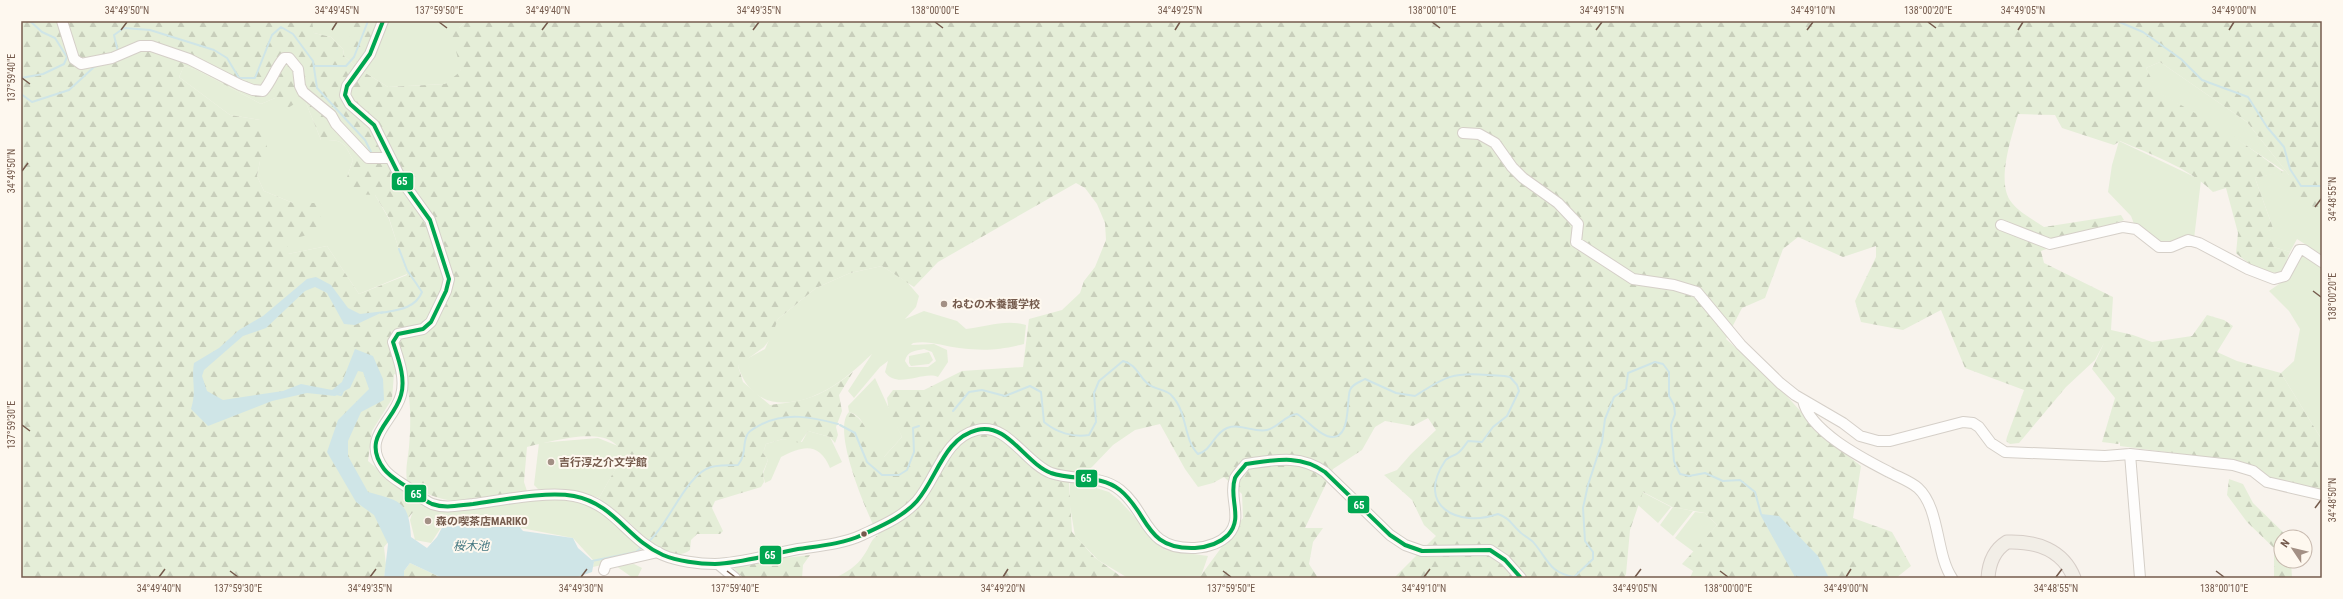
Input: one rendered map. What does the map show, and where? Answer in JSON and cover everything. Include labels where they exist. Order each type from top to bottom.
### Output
[{"type":"main road","points":[[1988,578],[1989,567],[1994,553],[2008,542],[2018,542],[2052,550],[2062,559],[2074,578]]},
{"type":"street","points":[[62,21],[74,60],[81,64],[112,58],[140,46],[151,46],[189,59],[240,85],[253,90],[263,91],[270,84],[277,65],[284,58],[289,58],[298,69],[300,86],[303,92],[331,114],[336,124],[368,158],[389,158]]},
{"type":"street","points":[[383,21],[370,54],[347,86],[345,95],[350,104],[374,124],[389,158],[402,181],[430,220],[449,279],[446,291],[431,322],[423,329],[398,334],[393,342],[402,372],[403,386],[400,398],[382,426],[375,445],[377,456],[385,471],[424,499],[441,506],[452,507],[528,497],[571,496],[600,504],[641,541],[656,551],[685,560],[718,564],[859,537],[901,515],[916,502],[927,488],[947,453],[960,437],[976,430],[990,429],[1001,433],[1039,467],[1052,473],[1071,477],[1098,479],[1119,489],[1129,500],[1144,524],[1155,536],[1168,544],[1186,548],[1217,544],[1230,533],[1237,519],[1234,500],[1235,478],[1246,464],[1291,458],[1314,464],[1325,472],[1390,535],[1405,545],[1422,551],[1490,550],[1505,560],[1521,578]]},
{"type":"street","points":[[1463,133],[1479,134],[1495,143],[1512,167],[1523,178],[1558,203],[1578,224],[1576,242],[1633,279],[1674,285],[1697,292],[1741,345],[1780,383],[1803,400],[1823,410],[1860,436],[1878,441],[1890,441],[1963,422],[1973,422],[1979,426],[1991,443],[2005,452],[2105,456],[2130,454],[2233,465],[2253,471],[2267,482],[2322,495]]},
{"type":"street","points":[[2001,225],[2050,244],[2122,227],[2136,229],[2159,247],[2171,247],[2188,240],[2199,243],[2248,269],[2274,279],[2285,276],[2298,250],[2304,250],[2322,262]]},
{"type":"street","points":[[1803,400],[1804,406],[1825,433],[1862,458],[1918,488],[1936,524],[1946,570],[1952,578]]},
{"type":"street","points":[[2130,454],[2140,578]]},
{"type":"street","points":[[604,570],[606,564],[656,551]]},
{"type":"street","points":[[718,564],[735,578]]},
{"type":"green space","points":[[21,21],[312,21],[314,33],[331,37],[343,49],[344,56],[359,69],[388,87],[445,84],[461,71],[451,31],[459,28],[466,21],[2322,21],[2322,210],[2288,197],[2289,175],[2247,122],[2160,62],[2146,68],[2158,92],[2225,130],[2283,172],[2255,178],[2273,228],[2267,232],[2274,247],[2290,252],[2283,271],[2271,273],[2264,271],[2252,265],[2236,253],[2238,233],[2226,188],[2213,192],[2192,175],[2145,151],[2120,141],[2114,145],[2062,128],[2055,115],[2018,114],[2006,160],[2005,184],[2007,195],[2015,207],[2044,227],[2121,215],[2124,220],[2041,251],[2044,263],[2113,297],[2111,330],[2133,335],[2152,342],[2192,336],[2207,315],[2224,320],[2233,326],[2217,352],[2237,361],[2281,373],[2322,440],[2322,495],[2290,488],[2249,469],[2196,456],[2120,446],[2120,442],[2118,444],[2102,442],[2115,398],[2092,369],[2104,343],[2095,360],[2066,387],[2019,443],[2010,444],[2006,441],[2007,437],[2024,390],[1965,368],[1941,310],[1903,330],[1861,322],[1855,301],[1876,257],[1876,246],[1843,257],[1798,237],[1783,249],[1765,298],[1742,308],[1726,339],[1772,380],[1825,438],[1861,466],[1853,518],[1892,532],[1911,566],[1896,578],[1690,578],[1693,571],[1682,564],[1717,525],[1705,513],[1672,507],[1643,492],[1630,530],[1626,574],[1624,578],[1394,578],[1436,536],[1424,525],[1412,500],[1384,475],[1397,470],[1436,430],[1428,418],[1413,426],[1385,421],[1375,427],[1362,450],[1333,469],[1305,528],[1323,528],[1313,542],[1309,564],[1318,578],[1199,578],[1243,518],[1242,494],[1224,477],[1213,483],[1198,487],[1185,469],[1160,424],[1135,430],[1113,445],[1092,467],[1069,482],[1072,532],[1094,557],[1123,578],[835,578],[855,566],[866,552],[873,539],[878,535],[859,491],[847,453],[844,436],[845,422],[849,412],[862,421],[867,430],[870,446],[884,457],[902,437],[889,412],[887,398],[893,390],[924,390],[962,371],[1023,367],[1029,319],[1062,310],[1080,293],[1084,281],[1095,267],[1106,240],[1105,223],[1097,204],[1085,188],[1076,183],[938,262],[914,287],[882,266],[850,273],[816,288],[778,319],[771,338],[764,347],[738,366],[743,382],[770,405],[814,396],[832,387],[853,372],[839,395],[842,411],[836,427],[838,435],[835,443],[830,437],[808,431],[800,443],[783,439],[766,444],[763,453],[768,460],[763,472],[764,482],[761,487],[715,501],[712,508],[723,531],[720,534],[697,534],[691,540],[690,550],[681,554],[672,554],[654,544],[599,498],[622,457],[617,446],[608,440],[596,437],[566,438],[527,447],[524,482],[527,491],[504,499],[478,502],[452,501],[419,490],[407,481],[406,476],[409,447],[410,404],[406,378],[394,374],[392,399],[372,431],[368,461],[391,480],[414,511],[384,547],[386,565],[384,578],[21,578]],"holes":[[[184,66],[197,70],[261,104],[275,98],[283,111],[304,98],[321,140],[334,140],[342,143],[353,160],[347,177],[350,194],[375,195],[389,218],[407,275],[359,294],[327,246],[288,254],[288,240],[319,232],[322,203],[293,203],[264,191],[257,176],[260,161],[269,155],[260,120],[230,115],[179,77]]]},
{"type":"green space","points":[[307,21],[466,21],[459,28],[461,73],[445,84],[388,87],[359,69],[344,56],[343,49],[331,37],[314,33]]},
{"type":"green space","points":[[355,21],[380,21],[361,65],[350,55],[348,50],[348,41]]},
{"type":"green space","points":[[2160,62],[2247,122],[2289,175],[2322,210],[2322,255],[2297,239],[2290,252],[2274,247],[2266,232],[2273,228],[2255,178],[2284,171],[2220,128],[2157,92],[2146,68]]},
{"type":"green space","points":[[184,66],[197,70],[261,104],[275,98],[304,98],[321,140],[338,141],[344,145],[350,154],[353,160],[347,177],[375,195],[389,219],[407,274],[359,294],[327,246],[288,254],[287,240],[322,203],[293,203],[264,191],[257,176],[260,161],[260,120],[230,115],[179,77]]},
{"type":"green space","points":[[2119,141],[2201,180],[2194,239],[2171,247],[2151,242],[2136,229],[2131,216],[2108,192],[2112,165]]},
{"type":"green space","points":[[2302,255],[2322,266],[2322,375],[2320,379],[2322,381],[2322,440],[2281,373],[2294,361],[2300,329],[2289,311],[2269,291],[2289,277],[2297,259]]},
{"type":"green space","points":[[882,266],[907,282],[919,296],[916,307],[905,319],[924,311],[957,321],[966,329],[1003,323],[1018,323],[1026,325],[1024,344],[1007,348],[984,350],[959,348],[930,343],[913,343],[911,345],[934,344],[947,350],[948,362],[938,377],[926,376],[903,380],[896,379],[890,377],[885,372],[888,361],[880,367],[854,398],[848,391],[872,354],[851,373],[815,396],[788,402],[775,402],[763,398],[753,391],[744,381],[738,366],[743,361],[765,349],[778,319],[816,288],[850,273]],"holes":[[[924,349],[932,352],[936,361],[928,367],[909,367],[905,361],[908,355],[915,351]]]},
{"type":"green space","points":[[929,352],[933,360],[929,364],[911,366],[909,363],[909,356]]},
{"type":"green space","points":[[875,378],[902,437],[883,458],[869,447],[868,436],[862,421],[854,414],[849,412],[848,406]]},
{"type":"green space","points":[[808,431],[830,437],[842,462],[830,468],[826,459],[821,453],[809,448],[796,450],[781,457],[771,480],[765,483],[763,474],[768,460],[763,453],[766,444],[783,439],[802,442]]},
{"type":"green space","points":[[598,438],[618,446],[624,454],[599,498],[584,493],[538,489],[534,485],[539,443]]},
{"type":"green space","points":[[2229,479],[2243,484],[2253,503],[2280,529],[2273,529],[2273,547],[2247,522],[2227,495]]},
{"type":"green space","points":[[392,482],[443,511],[571,496],[599,504],[658,552],[593,567],[594,561],[573,538],[521,528],[509,515],[466,515],[446,520],[431,543],[415,540],[410,520],[413,511]]},
{"type":"green space","points":[[1077,482],[1109,492],[1120,501],[1165,550],[1208,556],[1201,576],[1128,578],[1098,560],[1075,536],[1070,506],[1070,483]]},
{"type":"green space","points":[[1642,492],[1671,507],[1658,523],[1638,505]]},
{"type":"green space","points":[[1673,507],[1693,511],[1673,536],[1660,525]]},
{"type":"green space","points":[[1695,512],[1705,513],[1717,525],[1694,552],[1675,538]]},
{"type":"green space","points":[[810,555],[803,565],[802,578],[743,578],[732,566],[751,562]]},
{"type":"green space","points":[[410,563],[442,578],[404,578],[404,571]]},
{"type":"green space","points":[[634,564],[642,568],[637,578],[633,578],[616,566]]},
{"type":"green space","points":[[2274,569],[2291,569],[2292,578],[2274,578]]},
{"type":"water","name":"桜木池","points":[[316,277],[331,285],[348,308],[360,314],[385,311],[355,325],[344,324],[327,293],[315,287],[305,291],[266,328],[243,336],[204,370],[202,376],[207,391],[223,400],[283,391],[301,384],[332,390],[342,382],[355,349],[373,356],[383,379],[384,400],[361,412],[348,441],[348,456],[368,492],[395,501],[401,504],[405,509],[410,525],[411,537],[427,548],[437,537],[446,520],[466,515],[510,515],[523,531],[573,538],[578,548],[594,562],[592,572],[575,578],[442,578],[410,563],[404,571],[404,578],[384,578],[388,544],[374,515],[356,502],[327,452],[338,420],[369,389],[363,372],[358,371],[350,388],[335,396],[307,393],[272,401],[208,426],[191,409],[194,396],[194,363],[219,348],[239,330],[263,316],[307,279]]},
{"type":"water","points":[[1761,514],[1779,516],[1818,556],[1829,578],[1801,578],[1795,575]]},
{"type":"waterway","points":[[21,78],[43,74],[64,64],[67,57],[55,38],[42,32],[30,21]]},
{"type":"waterway","points":[[314,66],[346,66],[354,57],[368,21]]},
{"type":"waterway","points":[[2117,21],[2143,32],[2181,59],[2202,80],[2248,97],[2267,127],[2284,147],[2290,169],[2301,186],[2322,186]]},
{"type":"waterway","points":[[118,52],[114,35],[124,28],[150,30],[214,50],[227,58],[239,78],[255,78],[272,35],[281,27],[293,34],[313,61],[317,88],[365,140],[371,152]]},
{"type":"waterway","points":[[21,94],[32,102],[69,90],[94,67],[100,65]]},
{"type":"waterway","points":[[381,313],[405,308],[415,302],[422,292],[407,270],[399,249]]},
{"type":"waterway","points":[[953,411],[969,392],[982,390],[1005,396],[1030,386],[1041,392],[1044,422],[1054,429],[1071,435],[1089,435],[1096,422],[1094,393],[1099,381],[1123,361],[1134,367],[1150,385],[1167,392],[1172,396],[1181,410],[1190,441],[1198,454],[1207,449],[1219,434],[1227,428],[1242,427],[1262,431],[1275,426],[1289,416],[1297,414],[1323,434],[1335,437],[1341,434],[1344,428],[1351,388],[1365,379],[1396,393],[1415,396],[1434,384],[1457,375],[1475,374],[1510,377],[1517,385],[1519,391],[1507,416],[1493,427],[1482,442],[1468,441],[1459,452],[1445,461],[1437,477],[1435,490],[1438,501],[1445,510],[1456,515],[1469,518],[1483,518],[1498,514],[1508,519],[1521,533],[1532,541],[1554,569],[1574,577],[1593,559],[1593,552],[1585,541],[1583,508],[1588,485],[1602,442],[1605,419],[1614,397],[1626,389],[1628,373],[1655,362],[1663,364],[1669,372],[1669,396],[1674,405],[1675,414],[1671,425],[1674,461],[1680,474],[1689,476],[1705,473],[1723,481],[1740,480],[1755,492],[1761,514],[1795,575],[1795,578]]},
{"type":"waterway","points":[[336,394],[341,395],[343,391]]},
{"type":"waterway","points":[[648,542],[663,525],[693,479],[702,472],[714,466],[738,465],[741,461],[747,435],[753,429],[771,420],[790,417],[819,419],[838,424]]},
{"type":"waterway","points":[[840,425],[855,433],[867,462],[882,475],[899,475],[907,470],[914,452],[913,428],[919,426]]},
{"type":"waterway","points":[[592,561],[636,552],[643,546]]},
{"type":"transit line","name":"65","points":[[383,21],[370,54],[347,86],[345,95],[350,104],[374,125],[402,181],[430,220],[449,279],[446,291],[431,322],[423,329],[398,334],[393,342],[401,368],[403,382],[401,395],[397,405],[381,430],[377,439],[376,448],[378,458],[386,472],[432,504],[453,506],[538,495],[574,496],[588,500],[600,506],[611,514],[640,541],[663,555],[681,560],[702,563],[715,564],[736,562],[798,549],[847,541],[884,525],[905,512],[917,501],[924,492],[942,460],[957,441],[966,434],[977,430],[988,429],[1007,437],[1033,461],[1051,473],[1095,480],[1112,485],[1120,490],[1129,499],[1157,537],[1166,543],[1178,547],[1195,548],[1209,546],[1221,541],[1228,535],[1235,522],[1233,485],[1235,478],[1246,464],[1287,460],[1316,466],[1325,472],[1390,535],[1405,545],[1422,551],[1490,550],[1505,560],[1521,578]]},
{"type":"place","name":"ねむの木養護学校","points":[[944,304]]},
{"type":"place","name":"吉行淳之介文学館","points":[[551,462]]},
{"type":"place","name":"森の喫茶店MARIKO","points":[[428,521]]}]
